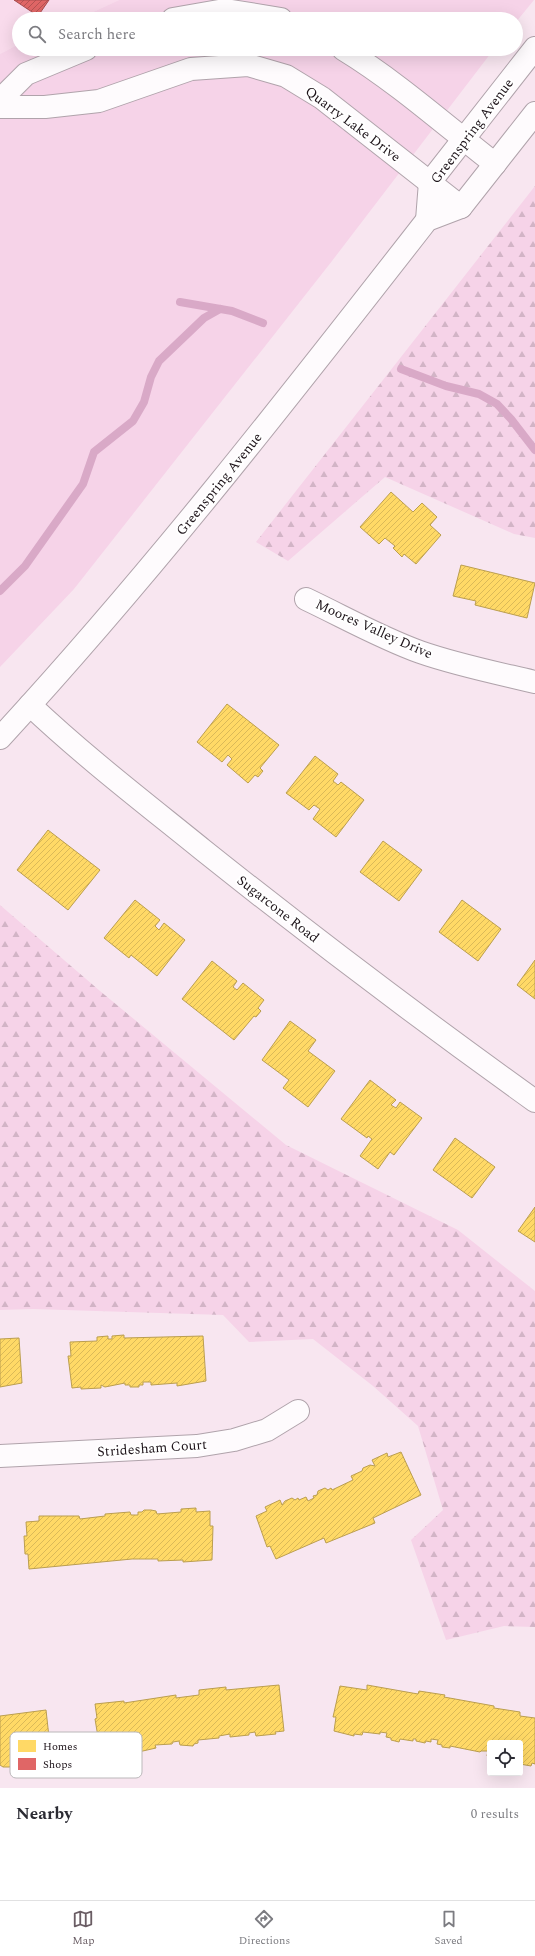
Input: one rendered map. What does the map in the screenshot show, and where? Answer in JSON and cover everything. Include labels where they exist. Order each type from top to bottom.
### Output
[{"type":"street","points":[[213,12],[225,10],[237,12]]},
{"type":"street","name":"Greenspring Avenue","points":[[0,738],[182,530],[426,220],[430,182],[535,48]]},
{"type":"street","points":[[0,100],[26,74],[69,56]]},
{"type":"street","points":[[354,56],[495,164]]},
{"type":"street","name":"Quarry Lake Drive","points":[[0,107],[45,107],[99,102],[191,69],[248,65],[286,76],[322,98],[461,207]]},
{"type":"street","points":[[426,220],[461,207],[535,113]]},
{"type":"street","name":"Moores Valley Drive","points":[[306,599],[380,635],[419,651],[450,661],[535,682]]},
{"type":"street","name":"Sugarcone Road","points":[[30,705],[69,742],[278,910],[427,1024],[535,1101]]},
{"type":"street","name":"Stridesham Court","points":[[0,1456],[197,1446],[234,1440],[267,1430],[298,1411]]},
{"type":"shaded area","points":[[0,0],[119,0],[93,12],[12,12],[12,48],[0,54]]},
{"type":"green space","points":[[119,0],[534,0],[523,13],[523,12],[93,12]]},
{"type":"green space","points":[[12,48],[12,56],[489,56],[332,261],[74,589],[0,667],[0,54]]},
{"type":"green space","points":[[535,186],[535,538],[514,534],[385,477],[288,561],[256,542]]},
{"type":"green space","points":[[0,905],[100,991],[286,1145],[458,1230],[535,1291],[535,1627],[504,1626],[446,1640],[411,1540],[443,1510],[418,1426],[373,1386],[313,1339],[249,1342],[223,1315],[33,1309],[0,1310]]},
{"type":"building: Homes","points":[[391,492],[413,512],[422,503],[437,517],[430,525],[441,535],[416,564],[404,554],[402,557],[393,548],[395,546],[385,538],[379,544],[360,527]]},
{"type":"building: Homes","points":[[461,565],[535,583],[527,618],[475,605],[476,601],[453,596]]},
{"type":"building: Homes","points":[[227,704],[279,745],[260,768],[263,771],[258,777],[255,775],[248,783],[227,765],[232,759],[228,755],[222,762],[197,742]]},
{"type":"building: Homes","points":[[315,756],[338,774],[333,781],[338,785],[341,782],[364,800],[336,837],[313,819],[320,809],[314,805],[309,810],[286,793]]},
{"type":"building: Homes","points":[[48,830],[100,870],[68,910],[17,870]]},
{"type":"building: Homes","points":[[383,841],[422,870],[399,901],[360,872]]},
{"type":"building: Homes","points":[[135,900],[160,920],[155,926],[159,930],[164,923],[185,940],[157,976],[131,955],[129,958],[104,938]]},
{"type":"building: Homes","points":[[462,900],[501,929],[478,961],[439,932]]},
{"type":"building: Homes","points":[[535,960],[535,999],[517,985]]},
{"type":"building: Homes","points":[[212,961],[237,981],[233,987],[237,990],[243,983],[264,1000],[258,1008],[261,1011],[256,1017],[254,1016],[234,1040],[182,999]]},
{"type":"building: Homes","points":[[290,1021],[316,1040],[308,1051],[335,1071],[308,1107],[283,1088],[289,1080],[262,1060]]},
{"type":"building: Homes","points":[[370,1080],[396,1100],[391,1105],[396,1108],[400,1102],[422,1118],[394,1155],[390,1152],[378,1169],[360,1156],[372,1139],[368,1136],[367,1138],[341,1119]]},
{"type":"building: Homes","points":[[455,1138],[495,1167],[472,1198],[433,1170]]},
{"type":"building: Homes","points":[[535,1207],[535,1242],[518,1231]]},
{"type":"building: Homes","points":[[124,1335],[124,1338],[203,1336],[206,1381],[177,1386],[177,1383],[151,1385],[151,1382],[143,1382],[143,1385],[139,1385],[139,1387],[130,1387],[130,1385],[125,1385],[125,1383],[105,1387],[101,1385],[101,1388],[72,1388],[68,1356],[71,1356],[70,1342],[97,1341],[97,1337],[108,1336],[108,1339],[112,1339],[112,1336]]},
{"type":"building: Homes","points":[[19,1338],[22,1383],[0,1387],[0,1339]]},
{"type":"building: Homes","points":[[401,1452],[421,1495],[373,1518],[375,1523],[326,1543],[324,1538],[276,1559],[270,1546],[267,1547],[256,1516],[267,1511],[265,1507],[280,1500],[282,1505],[285,1501],[292,1498],[295,1500],[298,1498],[299,1500],[306,1497],[308,1501],[314,1498],[313,1496],[317,1495],[318,1491],[325,1488],[328,1490],[331,1488],[332,1490],[353,1480],[351,1476],[362,1471],[363,1468],[370,1465],[375,1466],[372,1460],[387,1453],[388,1457]]},
{"type":"building: Homes","points":[[196,1508],[196,1512],[210,1511],[210,1526],[213,1526],[212,1560],[183,1562],[183,1560],[158,1561],[158,1559],[132,1559],[29,1569],[28,1554],[25,1554],[24,1536],[27,1536],[26,1522],[39,1521],[39,1516],[79,1516],[80,1519],[105,1516],[105,1514],[130,1512],[131,1515],[138,1515],[138,1512],[142,1512],[144,1510],[156,1511],[157,1514],[181,1512],[181,1509]]},
{"type":"building: Homes","points":[[279,1685],[284,1731],[275,1732],[276,1734],[256,1736],[255,1732],[249,1733],[249,1735],[230,1737],[230,1734],[219,1736],[219,1738],[198,1740],[198,1743],[194,1744],[193,1746],[180,1745],[179,1741],[173,1742],[172,1744],[155,1745],[156,1748],[142,1751],[142,1732],[97,1732],[95,1704],[124,1701],[124,1703],[176,1695],[176,1698],[199,1695],[199,1690],[226,1687],[226,1690]]},
{"type":"building: Homes","points":[[367,1685],[418,1694],[419,1691],[445,1695],[444,1697],[520,1712],[520,1716],[535,1718],[535,1764],[532,1763],[531,1766],[523,1765],[523,1740],[487,1740],[487,1751],[480,1752],[450,1746],[450,1748],[442,1747],[442,1745],[437,1744],[438,1740],[431,1739],[431,1742],[426,1741],[425,1743],[416,1741],[416,1739],[413,1739],[413,1741],[400,1739],[399,1742],[386,1737],[387,1733],[380,1732],[380,1734],[363,1732],[362,1735],[354,1734],[354,1736],[334,1731],[336,1717],[333,1717],[340,1686],[367,1690]]},
{"type":"building: Homes","points":[[46,1710],[48,1732],[10,1732],[10,1767],[3,1767],[0,1765],[0,1716]]},
{"type":"building: Shops","points":[[14,0],[49,0],[41,12],[32,12]]},
{"type":"waterway","points":[[180,302],[232,311],[263,323]]},
{"type":"waterway","points":[[0,591],[25,566],[83,484],[94,452],[133,421],[144,402],[151,377],[159,361],[204,318],[220,309]]},
{"type":"waterway","points":[[401,369],[446,386],[479,394],[497,404],[511,419],[535,450]]}]
